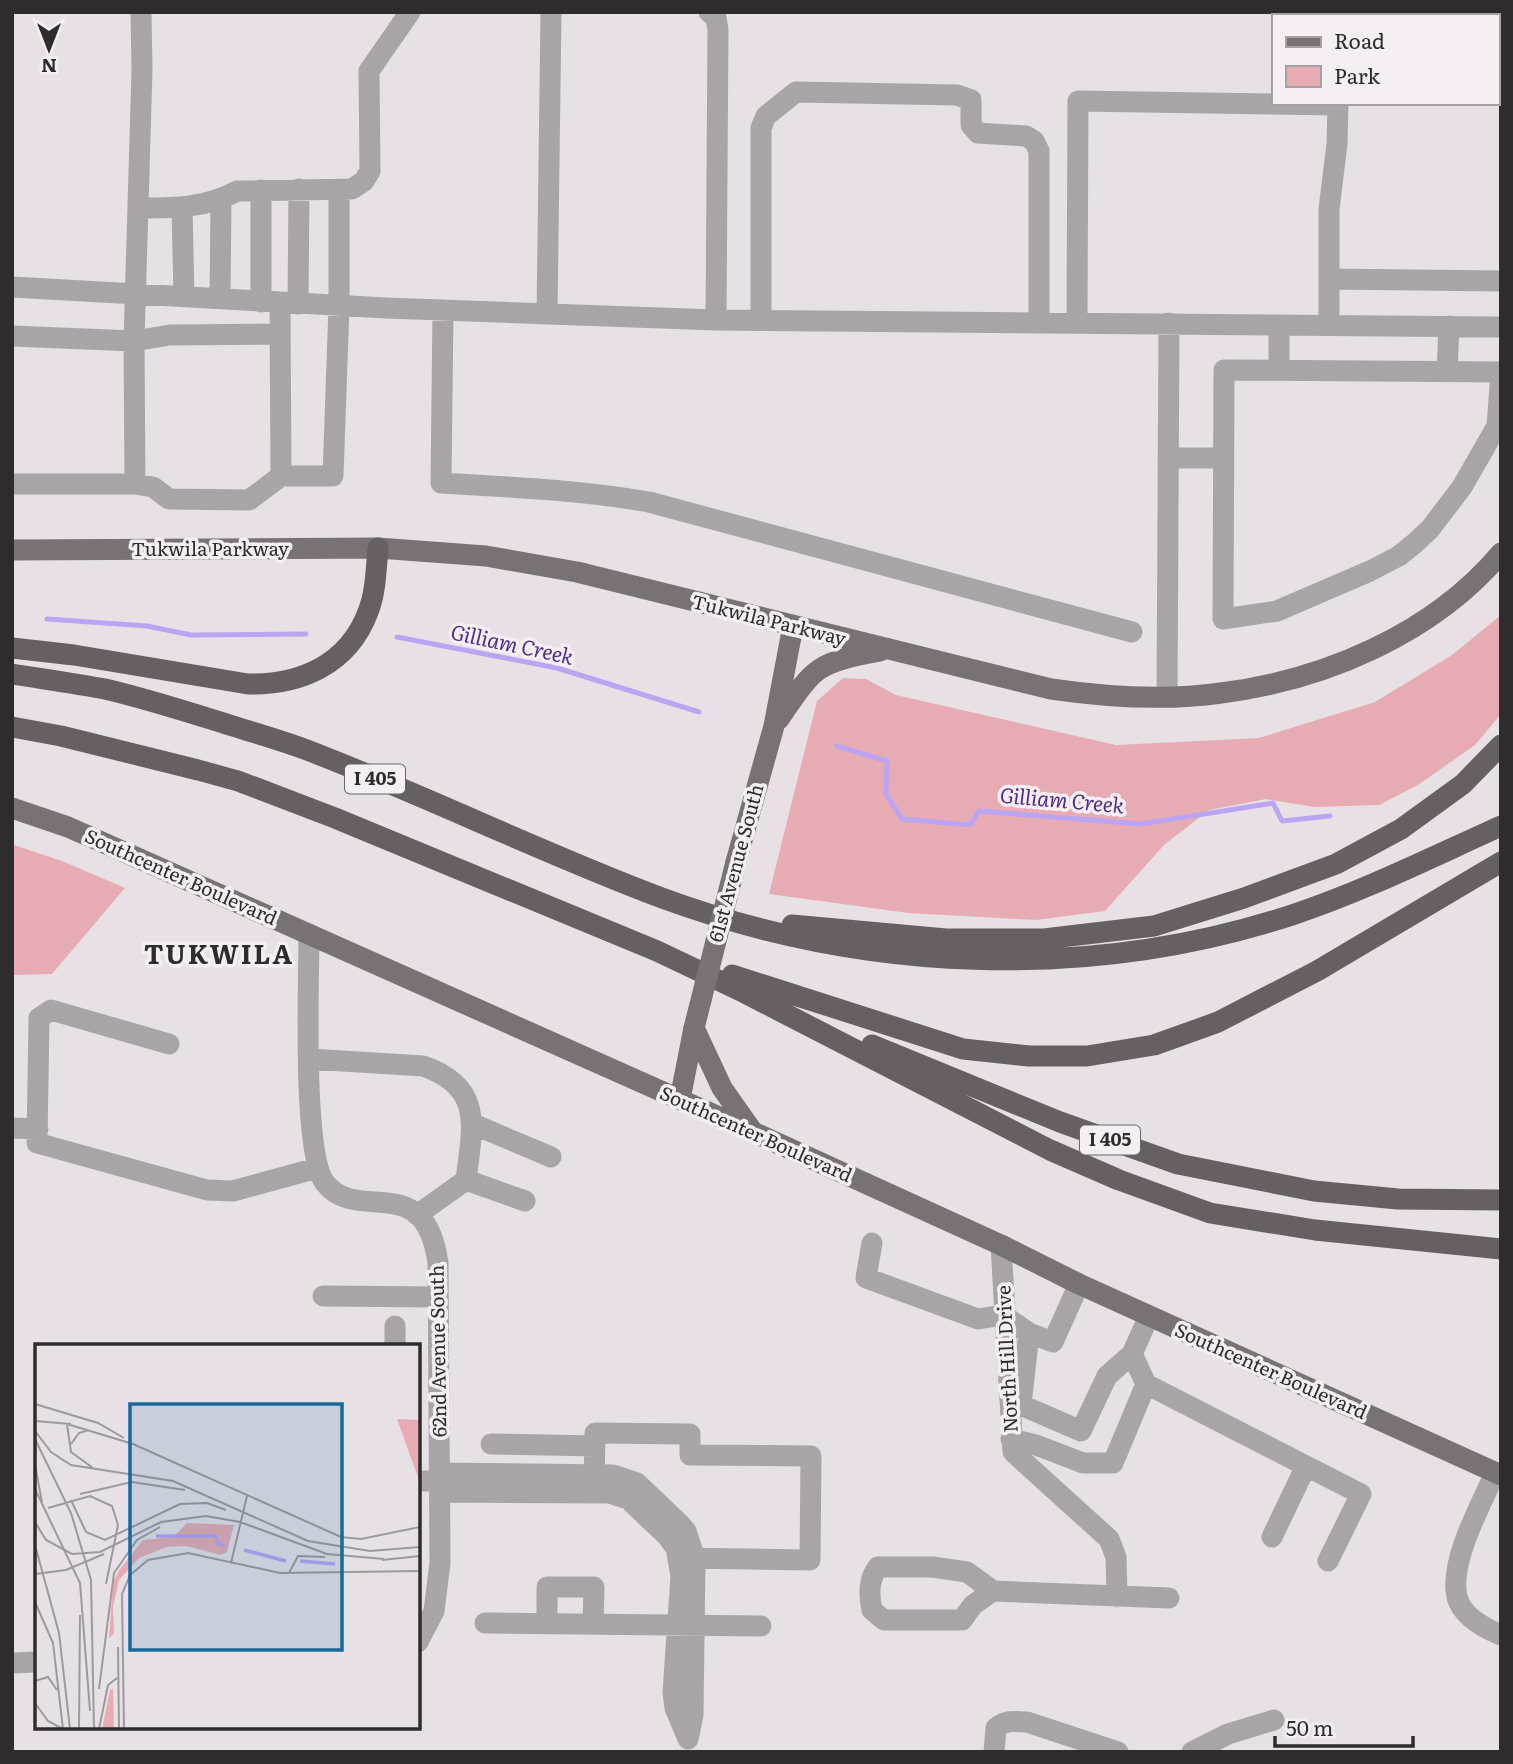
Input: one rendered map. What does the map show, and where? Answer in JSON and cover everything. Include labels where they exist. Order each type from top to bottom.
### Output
[{"type":"highway","points":[[12,648],[74,655],[248,684],[294,680],[328,663],[343,652],[358,634],[369,611],[378,548]]},
{"type":"highway","name":"I 405","points":[[12,674],[106,690],[305,749],[530,845],[662,898],[726,919],[790,937],[916,956],[1009,960],[1076,957],[1182,942],[1289,916],[1348,895],[1445,851]]},
{"type":"highway","name":"I 405","points":[[12,727],[143,755],[238,781],[335,818],[657,951],[741,991],[1060,1122],[1178,1164],[1314,1191],[1398,1199],[1501,1200]]},
{"type":"highway","points":[[726,919],[946,939],[1044,939],[1154,926],[1244,898],[1336,864],[1401,829],[1452,791],[1501,745]]},
{"type":"highway","points":[[1445,851],[1501,816]]},
{"type":"highway","points":[[1445,851],[1501,826]]},
{"type":"highway","points":[[657,951],[964,1049],[1029,1056],[1087,1056],[1154,1045],[1219,1022],[1317,971],[1501,862]]},
{"type":"highway","points":[[741,991],[1049,1150],[1119,1180],[1210,1213],[1315,1230],[1501,1250]]},
{"type":"main road","name":"Tukwila Parkway","points":[[12,550],[378,548],[527,562],[1051,689],[1099,696],[1219,694],[1276,684],[1333,666],[1426,619],[1461,593],[1495,559]]},
{"type":"main road","name":"61st Avenue South","points":[[680,1100],[694,1028],[774,726],[793,626]]},
{"type":"main road","points":[[774,726],[806,680],[822,666],[840,658],[887,649]]},
{"type":"main road","name":"Southcenter Boulevard","points":[[12,808],[68,827],[753,1132],[1499,1475]]},
{"type":"main road","points":[[694,1028],[722,1088],[753,1132]]},
{"type":"street","points":[[135,484],[134,341],[142,70],[141,12]]},
{"type":"street","points":[[139,208],[181,208],[221,200],[237,191],[352,189],[363,181],[370,171],[369,71],[410,12]]},
{"type":"street","points":[[547,314],[551,12]]},
{"type":"street","points":[[709,12],[716,18],[718,30],[716,320]]},
{"type":"street","points":[[761,320],[761,128],[766,116],[796,92],[957,95],[971,100],[971,125],[978,133],[1026,136],[1034,141],[1038,151],[1039,322]]},
{"type":"street","points":[[1077,323],[1078,101],[1272,103]]},
{"type":"street","points":[[1329,324],[1329,209],[1337,144],[1338,105]]},
{"type":"street","points":[[281,476],[280,303],[299,189]]},
{"type":"street","points":[[12,484],[135,484],[153,487],[169,499],[249,500],[281,476],[333,476],[339,306],[339,189]]},
{"type":"street","points":[[261,190],[280,303]]},
{"type":"street","points":[[220,299],[221,200]]},
{"type":"street","points":[[181,208],[184,297]]},
{"type":"street","points":[[1329,279],[1501,281]]},
{"type":"street","points":[[12,287],[339,306],[716,320],[1501,327]]},
{"type":"street","points":[[443,310],[441,483],[582,492],[649,502],[1132,632]]},
{"type":"street","points":[[1167,696],[1169,323]]},
{"type":"street","points":[[1279,324],[1279,370]]},
{"type":"street","points":[[1447,372],[1449,326]]},
{"type":"street","points":[[12,336],[134,341],[170,335],[279,334]]},
{"type":"street","points":[[1224,370],[1279,370],[1501,372],[1497,426],[1462,487],[1430,529],[1399,556],[1277,611],[1223,619],[1224,370]]},
{"type":"street","points":[[1168,457],[1223,458]]},
{"type":"street","points":[[309,934],[310,1059],[312,1134],[317,1168],[327,1185],[344,1197],[393,1202],[417,1215],[466,1180],[473,1124],[466,1097],[455,1084],[438,1071],[423,1066],[310,1059]]},
{"type":"street","points":[[169,1044],[51,1010],[39,1018],[37,1143],[208,1190],[233,1191],[317,1168]]},
{"type":"street","points":[[473,1124],[551,1157]]},
{"type":"street","points":[[12,1128],[37,1129]]},
{"type":"street","points":[[466,1180],[525,1201]]},
{"type":"street","name":"62nd Avenue South","points":[[417,1215],[425,1224],[436,1248],[438,1297],[438,1589],[434,1611],[422,1637]]},
{"type":"street","points":[[872,1243],[866,1278],[978,1319],[1003,1315],[1028,1333],[1053,1342],[1079,1284]]},
{"type":"street","name":"North Hill Drive","points":[[1001,1245],[1013,1452],[1109,1539],[1116,1557],[1118,1597]]},
{"type":"street","points":[[323,1296],[438,1297]]},
{"type":"street","points":[[1028,1333],[1021,1405],[1081,1431],[1107,1377],[1132,1354],[1149,1316]]},
{"type":"street","points":[[1132,1354],[1146,1384],[1361,1494],[1328,1561]]},
{"type":"street","points":[[1011,1439],[1036,1445],[1083,1463],[1113,1463],[1146,1384]]},
{"type":"street","points":[[420,1481],[594,1484],[608,1493],[628,1499],[687,1558],[810,1560],[811,1456],[690,1455],[690,1434],[595,1433],[594,1484]]},
{"type":"street","points":[[491,1444],[595,1446]]},
{"type":"street","points":[[1272,1537],[1306,1466]]},
{"type":"street","points":[[1499,1475],[1465,1539],[1458,1569],[1457,1597],[1467,1615],[1501,1635]]},
{"type":"street","points":[[687,1558],[681,1576],[686,1625],[673,1692],[675,1708],[689,1746]]},
{"type":"street","points":[[993,1591],[973,1605],[962,1620],[884,1620],[872,1610],[869,1593],[871,1576],[878,1567],[932,1567],[967,1572],[993,1591],[1169,1598]]},
{"type":"street","points":[[547,1624],[547,1587],[594,1587],[593,1624]]},
{"type":"street","points":[[485,1623],[761,1626]]},
{"type":"street","points":[[12,1662],[35,1662]]},
{"type":"street","points":[[1192,1752],[1228,1734],[1274,1720]]},
{"type":"street","points":[[994,1752],[996,1728],[1012,1721],[1027,1722],[1118,1752]]},
{"type":"green space","points":[[1501,615],[1501,714],[1475,745],[1418,785],[1379,805],[1314,807],[1266,799],[1209,810],[1164,845],[1105,911],[1036,920],[908,913],[769,894],[817,701],[843,678],[866,679],[896,695],[1116,745],[1259,738],[1375,702],[1452,655]]},
{"type":"green space","points":[[14,845],[62,861],[125,888],[52,974],[13,975]]},
{"type":"waterway","name":"Gilliam Creek","points":[[47,619],[147,626],[191,635],[306,634]]},
{"type":"waterway","name":"Gilliam Creek","points":[[397,637],[557,668],[699,712]]},
{"type":"waterway","name":"Gilliam Creek","points":[[837,746],[887,761],[886,794],[902,819],[970,825],[979,811],[1141,824],[1273,803],[1282,821],[1330,816]]},
{"type":"district","name":"TUKWILA","points":[[219,955]]}]
